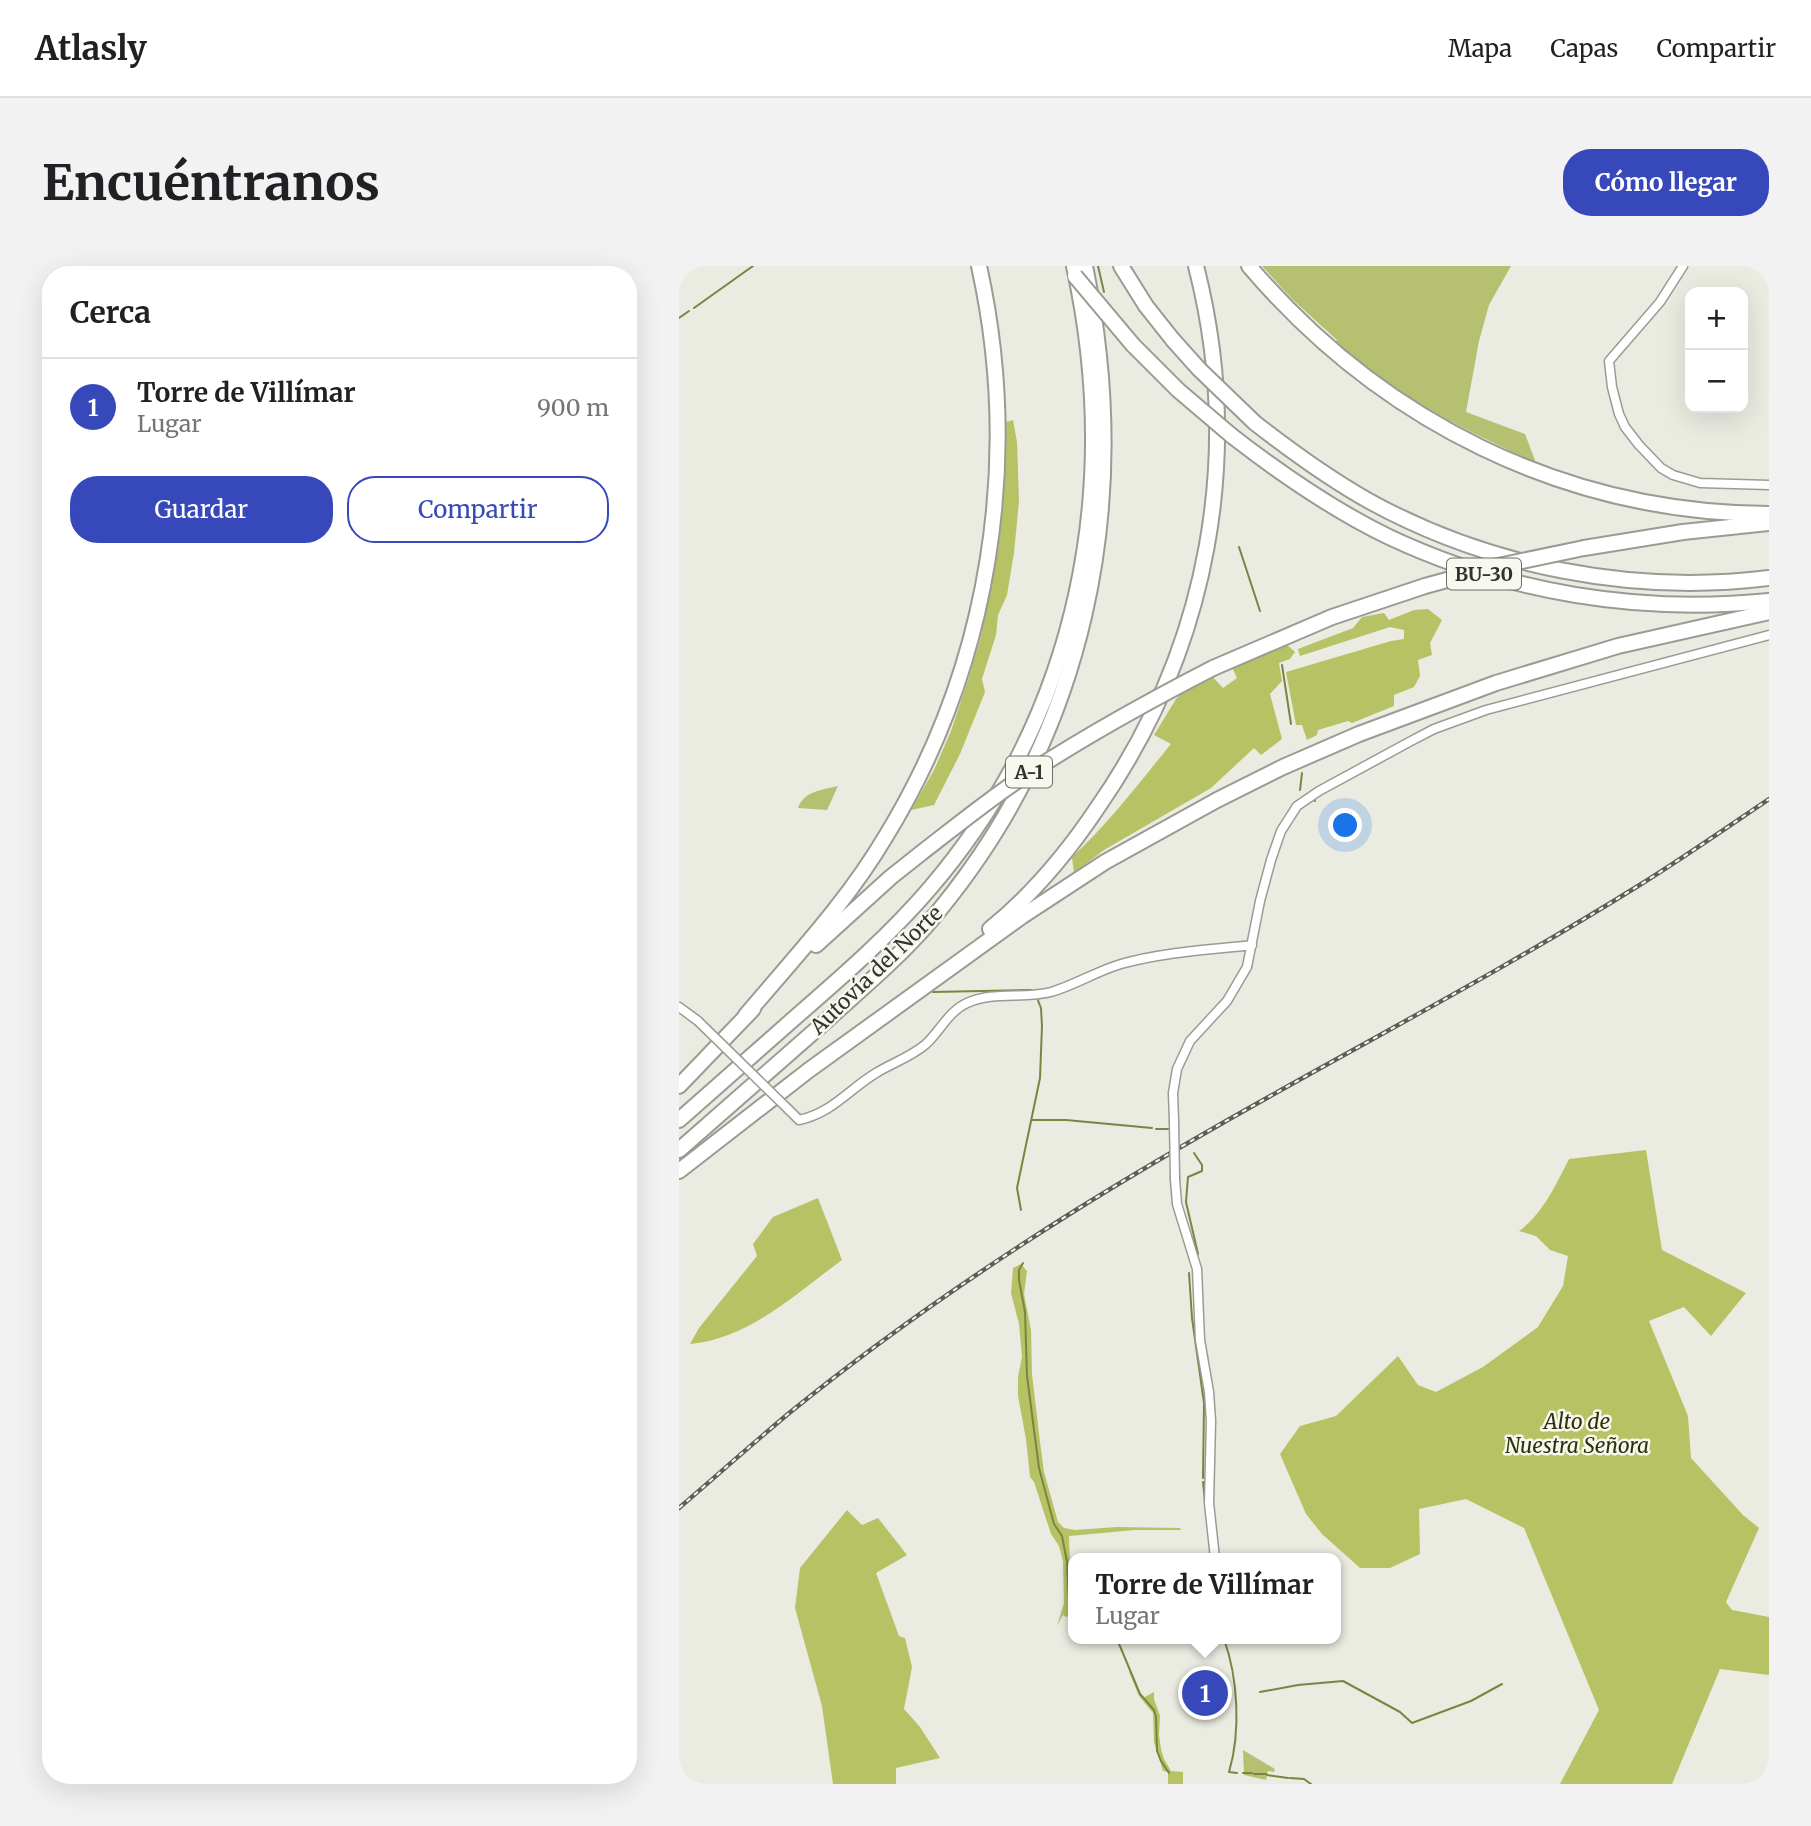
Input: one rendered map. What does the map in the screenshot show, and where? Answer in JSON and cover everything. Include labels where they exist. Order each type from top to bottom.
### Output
[{"type":"highway","points":[[746,1015],[834,912],[887,836],[928,758],[958,681],[979,606],[992,536],[997,481],[995,369],[979,266]]},
{"type":"highway","name":"BU-30","points":[[1121,266],[1146,306],[1174,340],[1199,369],[1255,423],[1315,468],[1393,513],[1488,552],[1533,564],[1617,579],[1693,583],[1769,579]]},
{"type":"highway","points":[[809,1070],[960,953],[1017,905],[1083,829],[1131,757],[1155,711],[1192,613],[1208,545],[1216,480],[1217,408],[1213,360],[1196,266]]},
{"type":"highway","points":[[1249,266],[1287,308],[1350,366],[1413,411],[1483,449],[1545,475],[1602,494],[1664,506],[1769,514]]},
{"type":"highway","name":"BU-30","points":[[1074,268],[1133,345],[1178,390],[1232,436],[1283,474],[1367,525],[1413,547],[1490,576],[1554,592],[1617,602],[1700,605],[1769,601]]},
{"type":"highway","name":"Autovía del Norte","points":[[679,1120],[854,966],[908,912],[949,865],[979,824],[1030,734],[1070,621],[1080,582],[1091,505],[1094,449],[1091,383],[1085,325],[1074,268]]},
{"type":"highway","name":"Autovía del Norte","points":[[679,1150],[866,985],[924,928],[976,862],[1010,809],[1035,762],[1060,700],[1076,648],[1087,605],[1100,521],[1104,455],[1103,389],[1095,321],[1074,268]]},
{"type":"highway","points":[[679,1086],[746,1015],[847,916],[920,854],[1014,784],[1144,703],[1213,668],[1332,617],[1425,586],[1498,566],[1584,548],[1683,532],[1769,523]]},
{"type":"highway","points":[[679,1171],[809,1070],[977,948],[1105,862],[1170,824],[1283,767],[1397,718],[1522,674],[1618,646],[1769,612]]},
{"type":"street","points":[[1683,266],[1660,302],[1609,361],[1619,415],[1639,445],[1661,468],[1673,475],[1700,483],[1769,485]]},
{"type":"street","points":[[1214,1553],[1209,1503],[1209,1392],[1200,1340],[1197,1269],[1177,1203],[1173,1093],[1177,1069],[1191,1041],[1227,1001],[1247,967],[1263,888],[1281,831],[1297,806],[1312,795],[1423,735],[1486,709],[1769,635]]},
{"type":"street","points":[[679,1007],[698,1021],[799,1120],[834,1106],[856,1086],[910,1056],[925,1045],[953,1013],[968,1002],[1051,992],[1118,965],[1142,959],[1252,944]]},
{"type":"green space","points":[[1262,266],[1511,266],[1489,305],[1479,341],[1466,412],[1525,434],[1536,463],[1438,414],[1379,376],[1335,343],[1337,340],[1293,300]]},
{"type":"green space","points":[[1013,420],[1017,442],[1019,501],[1014,553],[1007,595],[998,615],[996,635],[982,679],[985,692],[960,754],[934,805],[911,810],[934,770],[951,731],[980,640],[998,549],[1003,489],[1003,423]]},
{"type":"green space","points":[[1428,609],[1442,620],[1430,643],[1432,655],[1418,660],[1420,676],[1414,687],[1394,695],[1394,706],[1352,723],[1348,721],[1318,730],[1317,735],[1307,740],[1302,725],[1296,725],[1286,672],[1404,639],[1404,630],[1390,627],[1300,656],[1298,649],[1353,628],[1362,617],[1384,613],[1389,620],[1414,610]]},
{"type":"green space","points":[[1286,644],[1295,652],[1290,659],[1279,663],[1282,681],[1270,694],[1282,739],[1261,755],[1254,748],[1211,788],[1104,850],[1074,873],[1072,857],[1111,817],[1171,744],[1154,735],[1176,699],[1188,687],[1212,676],[1223,688],[1237,678],[1232,667]]},
{"type":"green space","points":[[838,786],[827,810],[798,808],[809,795]]},
{"type":"green space","name":"Alto de Nuestra Señora","points":[[1646,1150],[1662,1250],[1746,1293],[1711,1336],[1684,1307],[1649,1321],[1688,1416],[1691,1458],[1743,1515],[1759,1528],[1726,1602],[1732,1610],[1769,1617],[1769,1675],[1720,1669],[1672,1784],[1560,1784],[1599,1710],[1524,1528],[1466,1499],[1419,1509],[1420,1554],[1390,1568],[1360,1568],[1322,1534],[1306,1514],[1280,1454],[1300,1426],[1336,1416],[1398,1356],[1418,1385],[1436,1392],[1483,1367],[1538,1327],[1563,1286],[1568,1256],[1550,1250],[1536,1236],[1519,1231],[1542,1207],[1569,1159]]},
{"type":"green space","points":[[818,1198],[842,1260],[790,1300],[752,1324],[712,1340],[690,1344],[699,1328],[757,1256],[753,1244],[773,1217]]},
{"type":"green space","points":[[1021,1264],[1027,1271],[1024,1294],[1031,1330],[1032,1374],[1044,1472],[1058,1522],[1064,1528],[1075,1530],[1117,1527],[1181,1530],[1135,1530],[1069,1536],[1068,1616],[1063,1615],[1057,1626],[1064,1603],[1063,1561],[1030,1477],[1018,1396],[1022,1357],[1019,1324],[1011,1293],[1013,1268]]},
{"type":"green space","points":[[847,1510],[862,1525],[878,1518],[907,1555],[876,1573],[899,1636],[905,1638],[912,1667],[904,1709],[920,1727],[940,1758],[896,1768],[896,1784],[833,1784],[822,1706],[795,1608],[800,1568]]},
{"type":"green space","points":[[1131,1671],[1143,1698],[1154,1692],[1160,1716],[1159,1735],[1164,1759],[1171,1771],[1183,1772],[1183,1784],[1168,1784],[1168,1772],[1163,1771],[1154,1742],[1153,1713],[1139,1696],[1129,1672]]},
{"type":"green space","points":[[1243,1750],[1275,1769],[1274,1772],[1268,1771],[1266,1780],[1244,1775]]},
{"type":"waterway","points":[[694,308],[753,266]]},
{"type":"waterway","points":[[1098,266],[1104,292]]},
{"type":"waterway","points":[[679,318],[689,311]]},
{"type":"waterway","points":[[1239,547],[1260,611]]},
{"type":"waterway","points":[[1282,665],[1291,724]]},
{"type":"waterway","points":[[1300,790],[1302,773]]},
{"type":"waterway","points":[[933,992],[1031,990]]},
{"type":"waterway","points":[[1021,1210],[1017,1188],[1040,1078],[1042,1026],[1041,1008],[1037,998]]},
{"type":"waterway","points":[[1032,1120],[1066,1120],[1152,1128]]},
{"type":"waterway","points":[[1156,1129],[1170,1129]]},
{"type":"waterway","points":[[1194,1153],[1202,1165],[1202,1171],[1188,1177],[1186,1202],[1198,1254]]},
{"type":"waterway","points":[[1023,1263],[1019,1270],[1019,1280],[1025,1312],[1027,1376],[1039,1468],[1054,1524],[1062,1536],[1068,1580]]},
{"type":"waterway","points":[[1189,1273],[1192,1318],[1204,1403],[1203,1478]]},
{"type":"waterway","points":[[1203,1482],[1205,1502]]},
{"type":"waterway","points":[[1119,1644],[1140,1694],[1154,1710],[1157,1751],[1169,1773]]},
{"type":"waterway","points":[[1226,1644],[1236,1705],[1235,1740],[1229,1772],[1237,1773]]},
{"type":"waterway","points":[[1260,1692],[1343,1681],[1400,1712],[1412,1723],[1471,1701],[1502,1684]]},
{"type":"waterway","points":[[1243,1773],[1252,1773]]},
{"type":"waterway","points":[[1254,1774],[1266,1774]]},
{"type":"waterway","points":[[1267,1775],[1288,1778]]},
{"type":"waterway","points":[[1290,1778],[1304,1779],[1311,1784]]},
{"type":"railway","points":[[679,1508],[788,1414],[965,1282],[1145,1168],[1569,928],[1769,799]]},
{"type":"place","name":"Torre de Villímar","points":[[1205,1693]]}]
